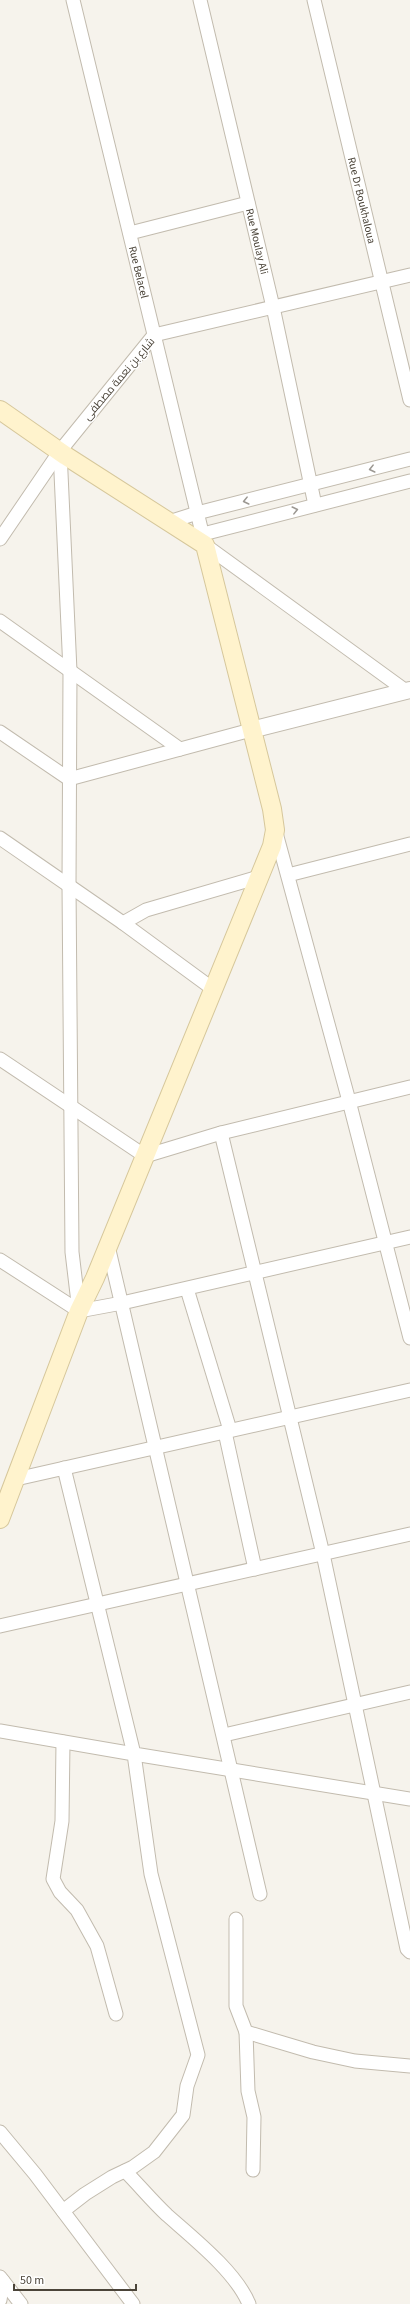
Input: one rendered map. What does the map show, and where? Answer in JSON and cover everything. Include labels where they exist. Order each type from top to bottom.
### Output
[{"type":"main road","points":[[0,410],[169,522],[204,539],[272,809],[275,830],[272,846],[108,1246],[79,1311],[0,1519]]},
{"type":"street","name":"Rue Belacel","points":[[73,0],[204,539]]},
{"type":"street","name":"Rue Moulay Ali","points":[[200,0],[273,308],[315,505]]},
{"type":"street","name":"Rue Dr Boukhaloua","points":[[314,0],[410,400]]},
{"type":"street","points":[[130,233],[248,203]]},
{"type":"street","name":"شارع بن نعمة مصطفى","points":[[0,539],[60,451],[154,335],[410,275]]},
{"type":"street","points":[[60,451],[70,671],[69,885],[72,1252],[79,1311]]},
{"type":"street","points":[[169,522],[197,513],[410,459]]},
{"type":"street","points":[[204,539],[315,505],[410,481]]},
{"type":"street","points":[[204,539],[408,690]]},
{"type":"street","points":[[0,621],[180,749]]},
{"type":"street","points":[[0,732],[69,779],[408,690]]},
{"type":"street","points":[[275,830],[350,1101],[410,1338]]},
{"type":"street","points":[[0,838],[123,923],[213,989]]},
{"type":"street","points":[[288,875],[410,844]]},
{"type":"street","points":[[123,923],[146,910],[259,876]]},
{"type":"street","points":[[0,1059],[145,1156],[221,1133],[410,1087]]},
{"type":"street","points":[[221,1133],[323,1554],[407,1949],[410,1952]]},
{"type":"street","points":[[0,1260],[79,1311],[254,1274],[410,1236]]},
{"type":"street","points":[[108,1246],[189,1584],[260,1894]]},
{"type":"street","points":[[187,1289],[227,1431],[255,1569]]},
{"type":"street","points":[[16,1479],[410,1390]]},
{"type":"street","points":[[63,2211],[85,2194],[154,2152],[183,2115],[187,2086],[198,2055],[151,1874],[138,1799],[134,1754],[64,1468]]},
{"type":"street","points":[[0,1626],[410,1534]]},
{"type":"street","points":[[224,1735],[410,1692]]},
{"type":"street","points":[[0,1731],[410,1799]]},
{"type":"street","points":[[63,1742],[62,1821],[53,1879],[60,1892],[77,1910],[97,1946],[116,2014]]},
{"type":"street","points":[[236,1919],[236,2006],[246,2032],[248,2091],[254,2117],[253,2170]]},
{"type":"street","points":[[246,2032],[313,2052],[355,2061],[410,2066]]},
{"type":"street","points":[[0,2132],[63,2211],[133,2304]]},
{"type":"street","points":[[125,2171],[166,2213],[209,2253],[246,2295],[250,2304]]},
{"type":"street","points":[[0,2300],[1,2279]]},
{"type":"street","points":[[1,2279],[21,2304]]}]
